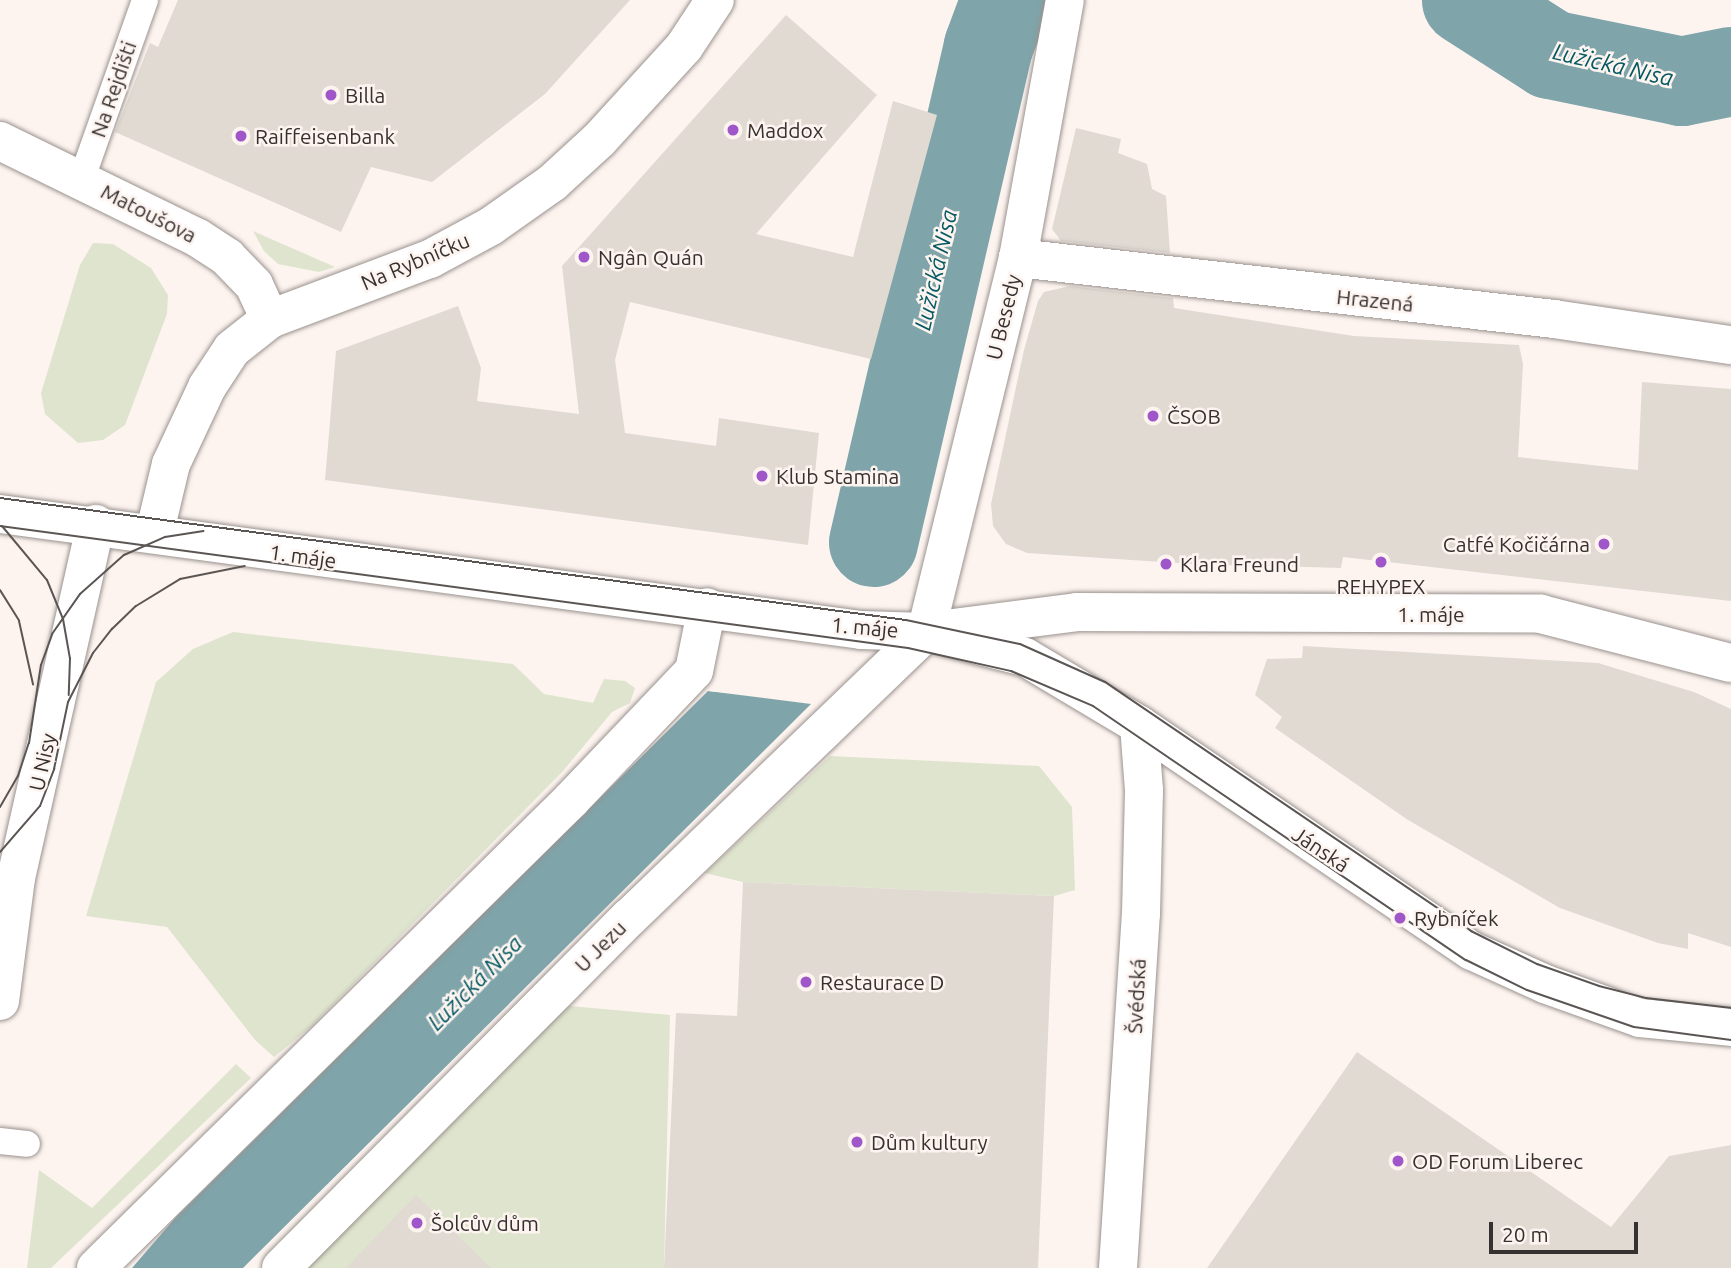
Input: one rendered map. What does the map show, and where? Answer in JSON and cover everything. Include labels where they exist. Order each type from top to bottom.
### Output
[{"type":"street","name":"Na Rybníčku","points":[[155,531],[172,464],[207,387],[232,349],[270,318],[430,259],[491,226],[552,183],[599,140],[684,47],[715,0]]},
{"type":"street","name":"U Besedy","points":[[926,632],[1018,258],[1065,5]]},
{"type":"street","name":"Matoušova","points":[[0,141],[82,178],[227,257],[254,285],[270,318]]},
{"type":"street","name":"Hrazená","points":[[1018,258],[1554,319],[1731,345]]},
{"type":"street","name":"1. máje","points":[[0,514],[155,531],[305,556],[707,607],[861,630],[926,632],[1077,612],[1541,614],[1731,663]]},
{"type":"street","name":"U Nisy","points":[[0,1001],[8,878],[96,524]]},
{"type":"street","points":[[96,1268],[571,800],[694,671],[707,607]]},
{"type":"street","name":"Jánská","points":[[926,632],[1025,657],[1139,725],[1472,951],[1545,984],[1640,1017],[1731,1027]]},
{"type":"street","name":"U Jezu","points":[[281,1268],[630,916],[926,632]]},
{"type":"street","name":"Švédská","points":[[1118,1268],[1141,914],[1144,790],[1139,725]]},
{"type":"lane","name":"Na Rejdišti","points":[[82,178],[145,0]]},
{"type":"lane","points":[[0,1141],[27,1144]]},
{"type":"green space","points":[[253,231],[335,267],[319,272],[278,264],[264,251]]},
{"type":"green space","points":[[93,243],[113,244],[151,268],[168,295],[167,314],[125,425],[103,440],[78,443],[45,414],[41,393],[80,265]]},
{"type":"green space","points":[[233,632],[513,664],[544,694],[593,703],[604,679],[625,681],[635,688],[630,703],[612,712],[563,771],[313,1025],[274,1057],[255,1040],[167,927],[86,916],[156,682],[193,649]]},
{"type":"green space","points":[[830,756],[1039,766],[1072,807],[1075,890],[1054,896],[743,882],[705,873]]},
{"type":"green space","points":[[559,1005],[670,1015],[664,1268],[302,1268]]},
{"type":"green space","points":[[236,1064],[251,1078],[51,1268],[27,1268],[39,1170],[92,1208]]},
{"type":"water","points":[[708,691],[811,704],[243,1268],[132,1268],[176,1217]]},
{"type":"pier","points":[[711,688],[760,694],[814,701],[708,691]]},
{"type":"building","points":[[178,0],[630,0],[545,94],[432,182],[371,167],[341,232],[115,132],[150,43],[158,47]]},
{"type":"building","points":[[786,15],[877,95],[756,234],[853,257],[893,101],[937,115],[871,359],[630,302],[615,360],[625,433],[716,446],[719,418],[819,433],[808,545],[325,480],[336,351],[458,306],[481,368],[477,401],[579,414],[562,266]]},
{"type":"building","points":[[1076,128],[1121,139],[1118,153],[1147,164],[1152,189],[1166,196],[1170,253],[1061,241],[1052,229]]},
{"type":"building","points":[[1070,286],[1173,298],[1174,308],[1354,336],[1519,345],[1523,364],[1518,457],[1638,470],[1642,382],[1731,389],[1731,601],[1343,557],[1341,568],[1191,564],[1027,553],[1006,544],[993,526],[991,504],[1024,350],[1038,301],[1044,292]]},
{"type":"building","points":[[1303,646],[1598,663],[1694,692],[1731,709],[1731,947],[1688,933],[1688,949],[1658,943],[1560,908],[1408,820],[1275,728],[1282,717],[1255,695],[1267,659],[1302,658]]},
{"type":"building","name":"Dům kultury","points":[[743,882],[1054,896],[1038,1268],[664,1268],[676,1013],[737,1016]]},
{"type":"building","name":"OD Forum Liberec","points":[[1357,1052],[1611,1227],[1669,1156],[1731,1145],[1731,1268],[1207,1268]]},
{"type":"building","name":"Šolcův dům","points":[[416,1195],[491,1268],[346,1268]]},
{"type":"waterway","name":"Lužická Nisa","points":[[873,542],[988,46],[1005,0]]},
{"type":"waterway","name":"Lužická Nisa","points":[[1466,0],[1550,54],[1681,81],[1731,71]]},
{"type":"tram line","points":[[0,498],[906,620],[1020,644],[1105,682],[1471,931],[1537,964],[1599,986],[1646,998],[1731,1008]]},
{"type":"tram line","points":[[0,526],[908,648],[1011,671],[1093,706],[1466,960],[1527,990],[1634,1027],[1731,1040]]},
{"type":"tram line","points":[[2,526],[47,580],[63,619],[70,658],[69,695]]},
{"type":"tram line","points":[[0,807],[18,776],[29,743],[41,665],[52,634],[80,594],[124,555],[165,537],[204,531]]},
{"type":"tram line","points":[[0,852],[40,806],[54,769],[68,702],[93,653],[112,629],[136,606],[180,579],[245,566]]},
{"type":"tram line","points":[[0,590],[19,621],[33,684]]},
{"type":"place","name":"Billa","points":[[331,95]]},
{"type":"place","name":"Maddox","points":[[733,130]]},
{"type":"place","name":"Raiffeisenbank","points":[[241,136]]},
{"type":"place","name":"Ngân Quán","points":[[584,257]]},
{"type":"place","name":"ČSOB","points":[[1153,416]]},
{"type":"place","name":"Klub Stamina","points":[[762,476]]},
{"type":"place","name":"Catfé Kočičárna","points":[[1604,544]]},
{"type":"place","name":"REHYPEX","points":[[1381,562]]},
{"type":"place","name":"Klara Freund","points":[[1166,564]]},
{"type":"place","name":"Rybníček","points":[[1400,918]]},
{"type":"place","name":"Restaurace D","points":[[806,982]]},
{"type":"place","name":"Dům kultury","points":[[857,1142]]},
{"type":"place","name":"OD Forum Liberec","points":[[1398,1161]]},
{"type":"place","name":"Šolcův dům","points":[[417,1223]]}]
